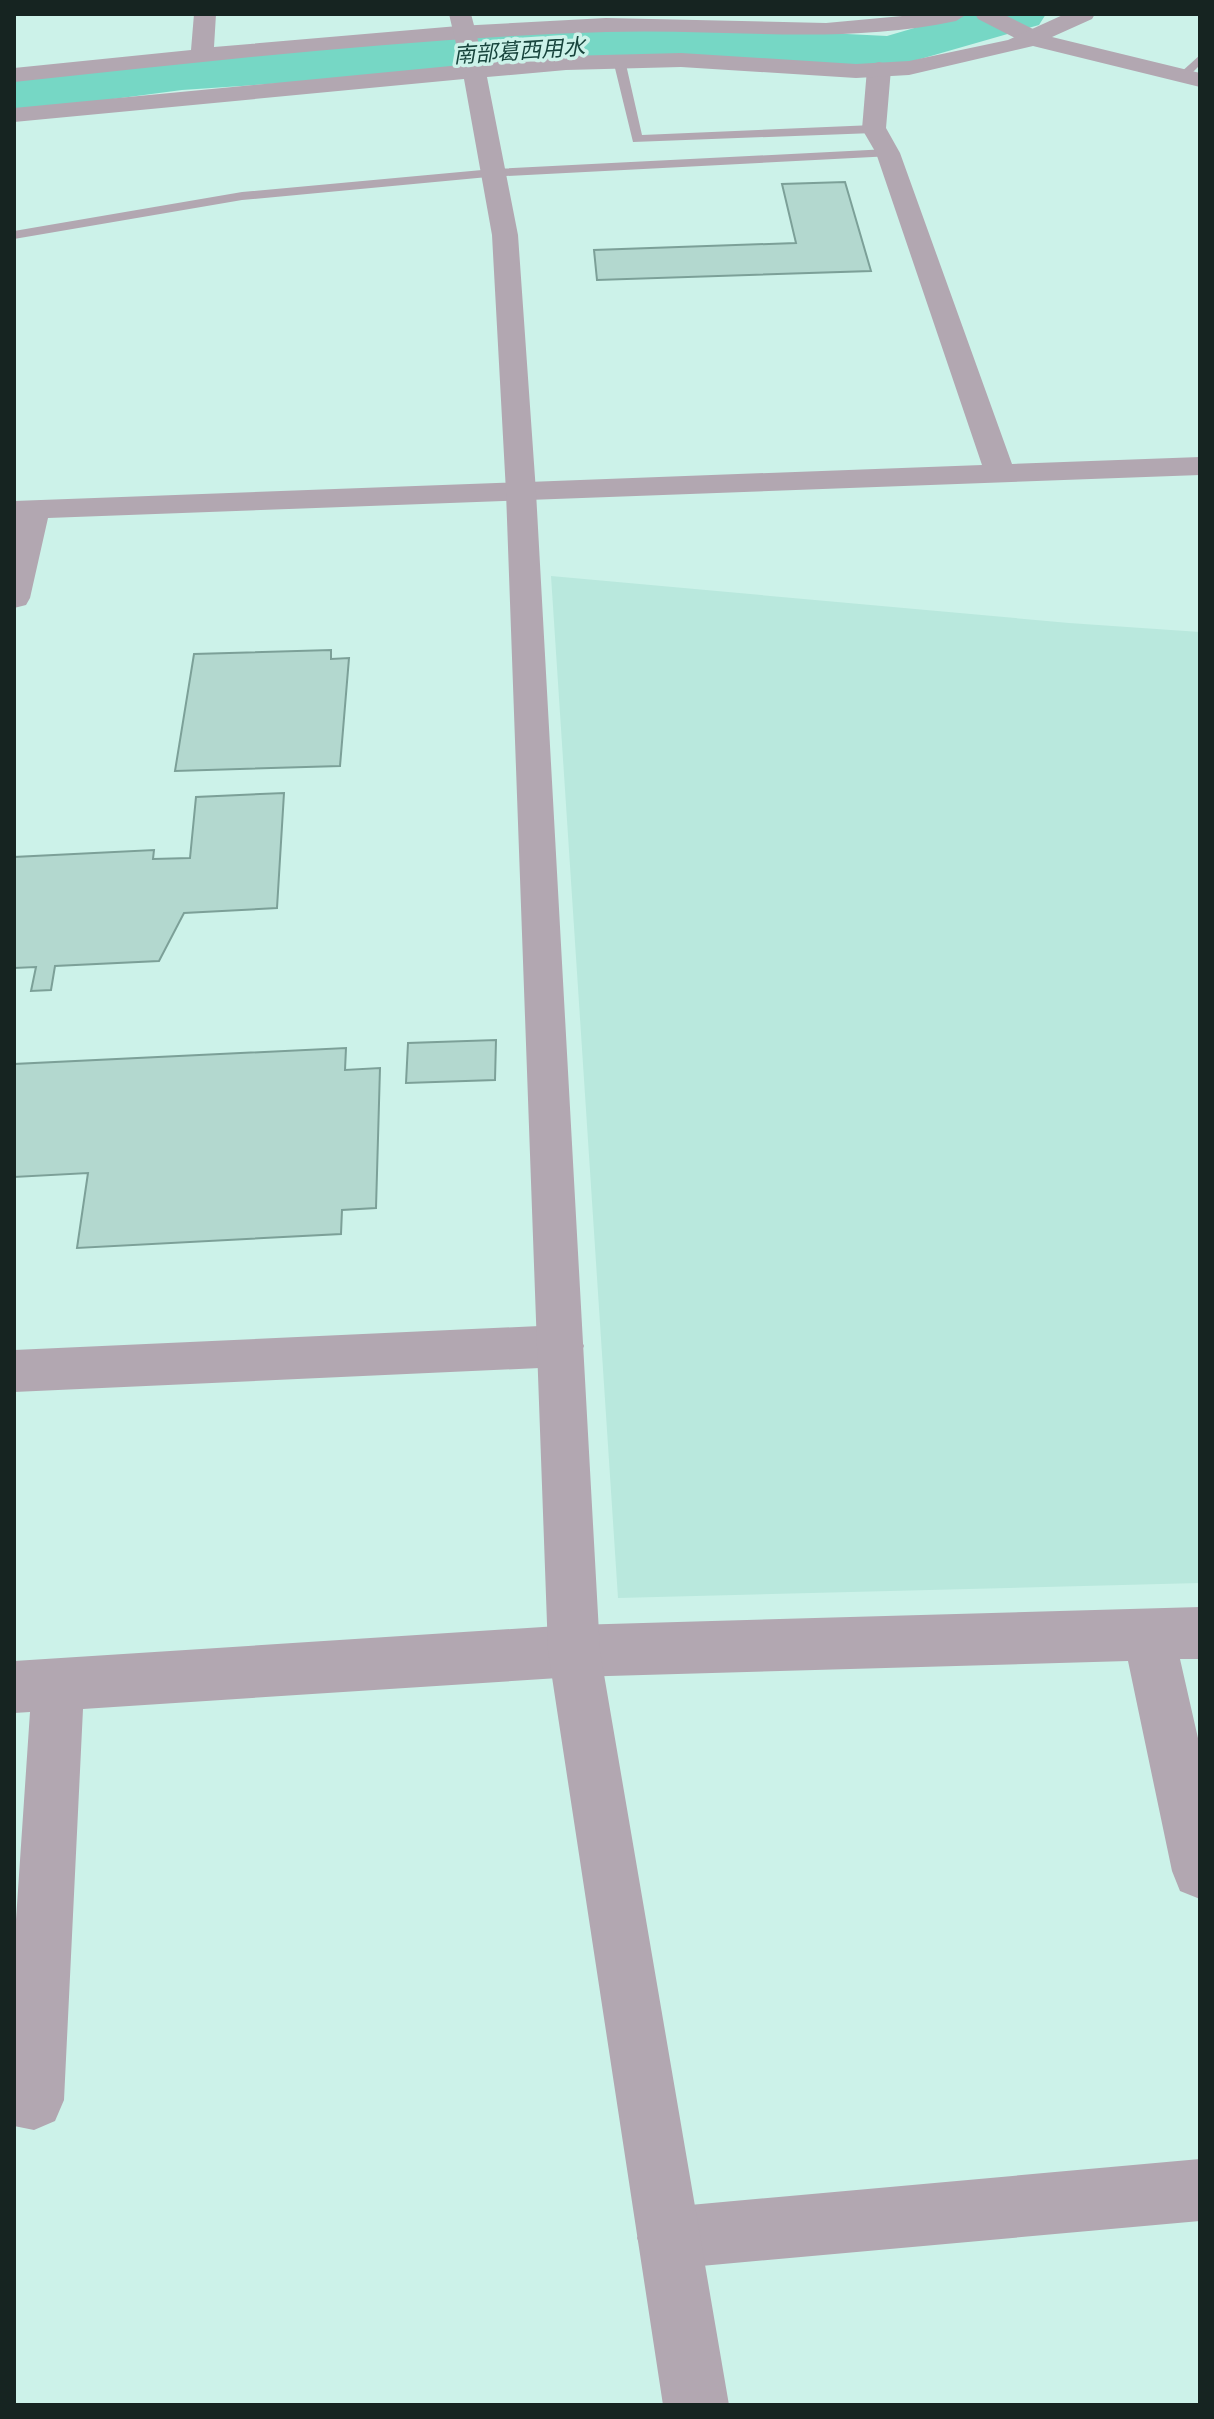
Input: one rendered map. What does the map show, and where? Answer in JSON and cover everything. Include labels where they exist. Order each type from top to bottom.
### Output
[{"type":"street","points":[[202,55],[205,14]]},
{"type":"street","points":[[14,75],[202,55],[468,43],[679,23],[834,31],[878,29],[956,14]]},
{"type":"street","points":[[986,14],[1059,47],[1191,78]]},
{"type":"street","points":[[14,115],[468,43],[619,60],[712,61],[856,71],[879,69],[942,63],[1029,36],[1084,14]]},
{"type":"street","points":[[468,43],[505,235],[521,492],[574,1651],[696,2405]]},
{"type":"street","points":[[879,69],[874,129],[888,153],[1001,475]]},
{"type":"street","points":[[14,598],[24,510],[1200,466]]},
{"type":"street","points":[[14,1371],[561,1346]]},
{"type":"street","points":[[14,2096],[34,2100],[36,1686],[574,1651],[1174,1634],[1200,1871]]},
{"type":"street","points":[[668,2238],[1200,2190]]},
{"type":"lane","points":[[1191,78],[1200,58]]},
{"type":"lane","points":[[619,60],[637,139],[874,129]]},
{"type":"lane","points":[[14,235],[242,196],[493,174],[888,153]]},
{"type":"shaded area","points":[[551,576],[1200,632],[1200,1583],[618,1598]]},
{"type":"building","points":[[845,182],[871,271],[597,280],[594,250],[796,243],[782,184]]},
{"type":"building","points":[[331,650],[331,659],[349,658],[340,766],[175,771],[194,654]]},
{"type":"building","points":[[284,793],[277,908],[184,913],[159,961],[55,966],[51,990],[31,991],[36,967],[14,968],[14,857],[154,850],[153,859],[190,858],[196,797]]},
{"type":"building","points":[[496,1040],[495,1080],[406,1083],[408,1043]]},
{"type":"building","points":[[346,1048],[345,1070],[380,1068],[376,1208],[342,1210],[341,1234],[77,1248],[88,1173],[14,1177],[14,1064]]},
{"type":"waterway","name":"南部葛西用水","points":[[14,95],[182,73],[667,41],[889,52],[1020,14]]}]
